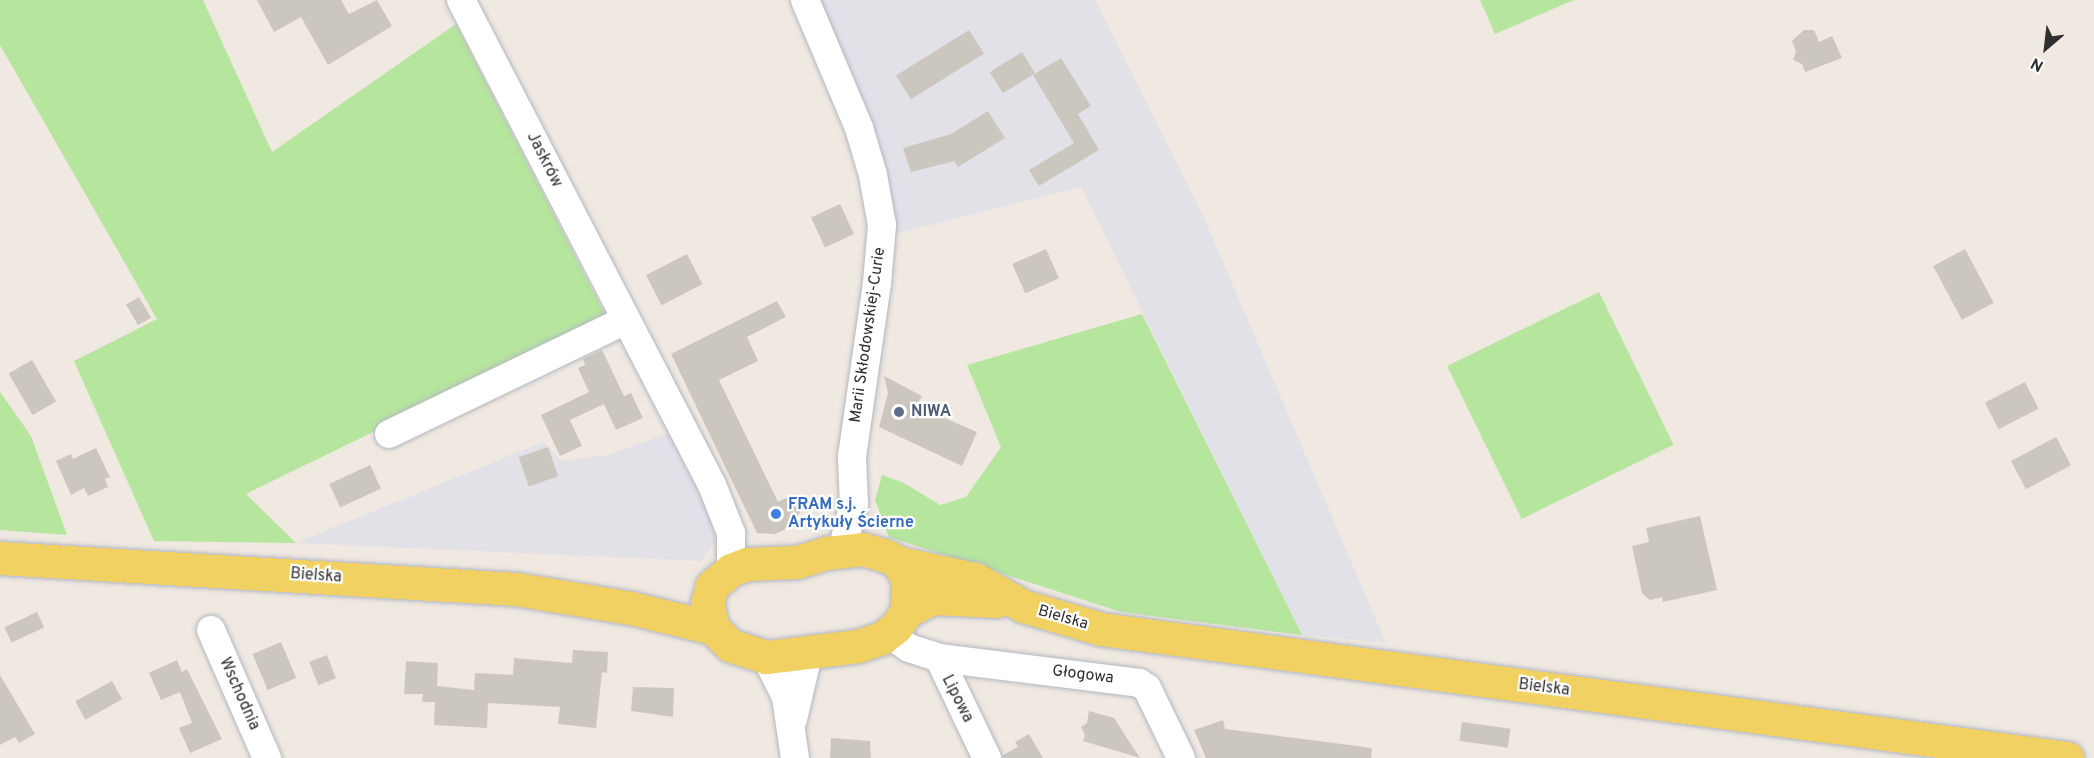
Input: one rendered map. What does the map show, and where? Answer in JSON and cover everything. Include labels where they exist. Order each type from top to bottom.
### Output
[{"type":"main road","name":"Bielska","points":[[631,608],[734,573],[797,562],[871,555],[975,579],[1023,606]]},
{"type":"main road","points":[[871,555],[908,580],[898,622]]},
{"type":"main road","name":"Bielska","points":[[0,558],[516,589],[631,608],[713,628]]},
{"type":"main road","points":[[734,573],[707,603],[713,628],[738,649],[766,657]]},
{"type":"main road","name":"Bielska","points":[[766,657],[866,645],[933,598],[953,596],[1023,606],[1101,629],[2067,758]]},
{"type":"street","name":"Jaskrów","points":[[461,0],[712,485],[731,533],[734,573]]},
{"type":"street","name":"Marii Skłodowskiej-Curie","points":[[805,0],[859,128],[873,175],[882,225],[877,283],[852,457],[854,504],[871,555]]},
{"type":"street","points":[[389,434],[627,320]]},
{"type":"street","name":"Lipowa","points":[[898,622],[909,648],[939,658],[987,758]]},
{"type":"street","name":"Wschodnia","points":[[211,630],[267,758]]},
{"type":"street","points":[[792,721],[809,651]]},
{"type":"street","points":[[766,657],[786,697],[792,721],[795,758]]},
{"type":"street","name":"Głogowa","points":[[939,658],[1139,683],[1147,688],[1181,758]]},
{"type":"shaded area","points":[[817,0],[1095,0],[1205,220],[1386,643],[1302,635],[1081,187],[891,235]]},
{"type":"shaded area","points":[[668,433],[723,531],[701,561],[296,543],[543,442],[562,461],[608,455]]},
{"type":"green space","points":[[0,0],[203,0],[272,152],[456,24],[607,318],[246,494],[296,543],[154,541],[74,361],[157,319],[0,45]]},
{"type":"green space","points":[[1480,0],[1574,0],[1495,34]]},
{"type":"green space","points":[[1599,292],[1674,445],[1522,519],[1447,366]]},
{"type":"green space","points":[[1142,314],[1302,635],[1121,612],[889,537],[875,500],[882,475],[904,483],[940,505],[966,497],[1001,447],[967,365]]},
{"type":"green space","points":[[0,392],[31,436],[67,535],[0,530]]},
{"type":"building","points":[[257,0],[341,0],[349,14],[377,0],[392,26],[328,65],[301,17],[274,32]]},
{"type":"building","points":[[969,30],[984,54],[911,99],[896,76]]},
{"type":"building","points":[[1804,30],[1814,30],[1819,42],[1832,36],[1842,58],[1805,72],[1802,64],[1793,60],[1796,51],[1792,41]]},
{"type":"building","points":[[1022,52],[1035,73],[1003,93],[990,72]]},
{"type":"building","points":[[1061,58],[1091,106],[1078,114],[1099,150],[1039,186],[1029,170],[1074,143],[1033,75]]},
{"type":"building","points":[[988,111],[1005,138],[958,167],[954,161],[911,172],[903,148],[951,134]]},
{"type":"building","points":[[840,204],[854,234],[825,247],[811,218]]},
{"type":"building","points":[[1046,249],[1059,278],[1025,293],[1012,264]]},
{"type":"building","points":[[1965,249],[1994,303],[1962,320],[1933,266]]},
{"type":"building","points":[[687,254],[702,284],[661,305],[646,275]]},
{"type":"building","points":[[139,297],[151,318],[138,325],[126,304]]},
{"type":"building","points":[[777,301],[786,317],[747,337],[758,361],[719,380],[778,502],[792,495],[800,512],[790,527],[775,534],[757,533],[671,354]]},
{"type":"building","points":[[602,350],[624,396],[631,393],[643,418],[616,430],[604,404],[570,420],[582,446],[560,456],[541,415],[589,392],[578,368],[585,365],[583,359]]},
{"type":"building","points":[[32,360],[56,402],[33,415],[9,374]]},
{"type":"building","points":[[884,376],[922,396],[917,406],[977,432],[962,466],[879,427],[888,393]]},
{"type":"building","points":[[2025,382],[2039,409],[1999,429],[1985,402]]},
{"type":"building","points":[[2056,437],[2071,465],[2026,489],[2011,461]]},
{"type":"building","points":[[548,447],[558,476],[529,486],[519,457]]},
{"type":"building","points":[[96,448],[110,477],[105,479],[108,487],[88,496],[84,488],[71,495],[56,461],[71,454],[73,459]]},
{"type":"building","points":[[370,465],[381,489],[340,508],[329,484]]},
{"type":"building","points":[[1700,516],[1717,590],[1663,602],[1662,597],[1650,600],[1642,593],[1632,546],[1649,542],[1646,528]]},
{"type":"building","points":[[37,612],[44,627],[12,643],[4,627]]},
{"type":"building","points":[[281,642],[296,678],[268,690],[252,654]]},
{"type":"building","points":[[573,650],[608,652],[607,673],[602,672],[596,728],[558,724],[560,707],[488,703],[487,728],[434,725],[435,702],[422,702],[423,694],[404,694],[406,661],[438,663],[437,686],[474,690],[475,673],[513,675],[514,658],[572,663]]},
{"type":"building","points":[[327,655],[336,678],[318,685],[309,662]]},
{"type":"building","points":[[177,660],[182,672],[187,669],[222,739],[190,753],[179,728],[192,723],[180,692],[161,700],[149,673]]},
{"type":"building","points":[[0,675],[35,734],[19,743],[15,737],[0,745]]},
{"type":"building","points":[[112,681],[122,699],[85,720],[75,701]]},
{"type":"building","points":[[633,687],[674,688],[673,717],[631,711]]},
{"type":"building","points":[[1089,711],[1114,718],[1140,758],[1083,741],[1085,735],[1081,727],[1087,723]]},
{"type":"building","points":[[1223,720],[1225,729],[1372,748],[1371,758],[1206,758],[1194,730]]},
{"type":"building","points":[[1462,722],[1511,729],[1508,748],[1459,741]]},
{"type":"building","points":[[1029,734],[1043,758],[1003,758],[1003,755],[1018,747],[1015,742]]},
{"type":"building","points":[[831,738],[870,741],[871,758],[830,758]]},
{"type":"place","name":"NIWA","points":[[899,412]]},
{"type":"place","name":"FRAM s.j. Artykuły Ścierne","points":[[776,514]]}]
